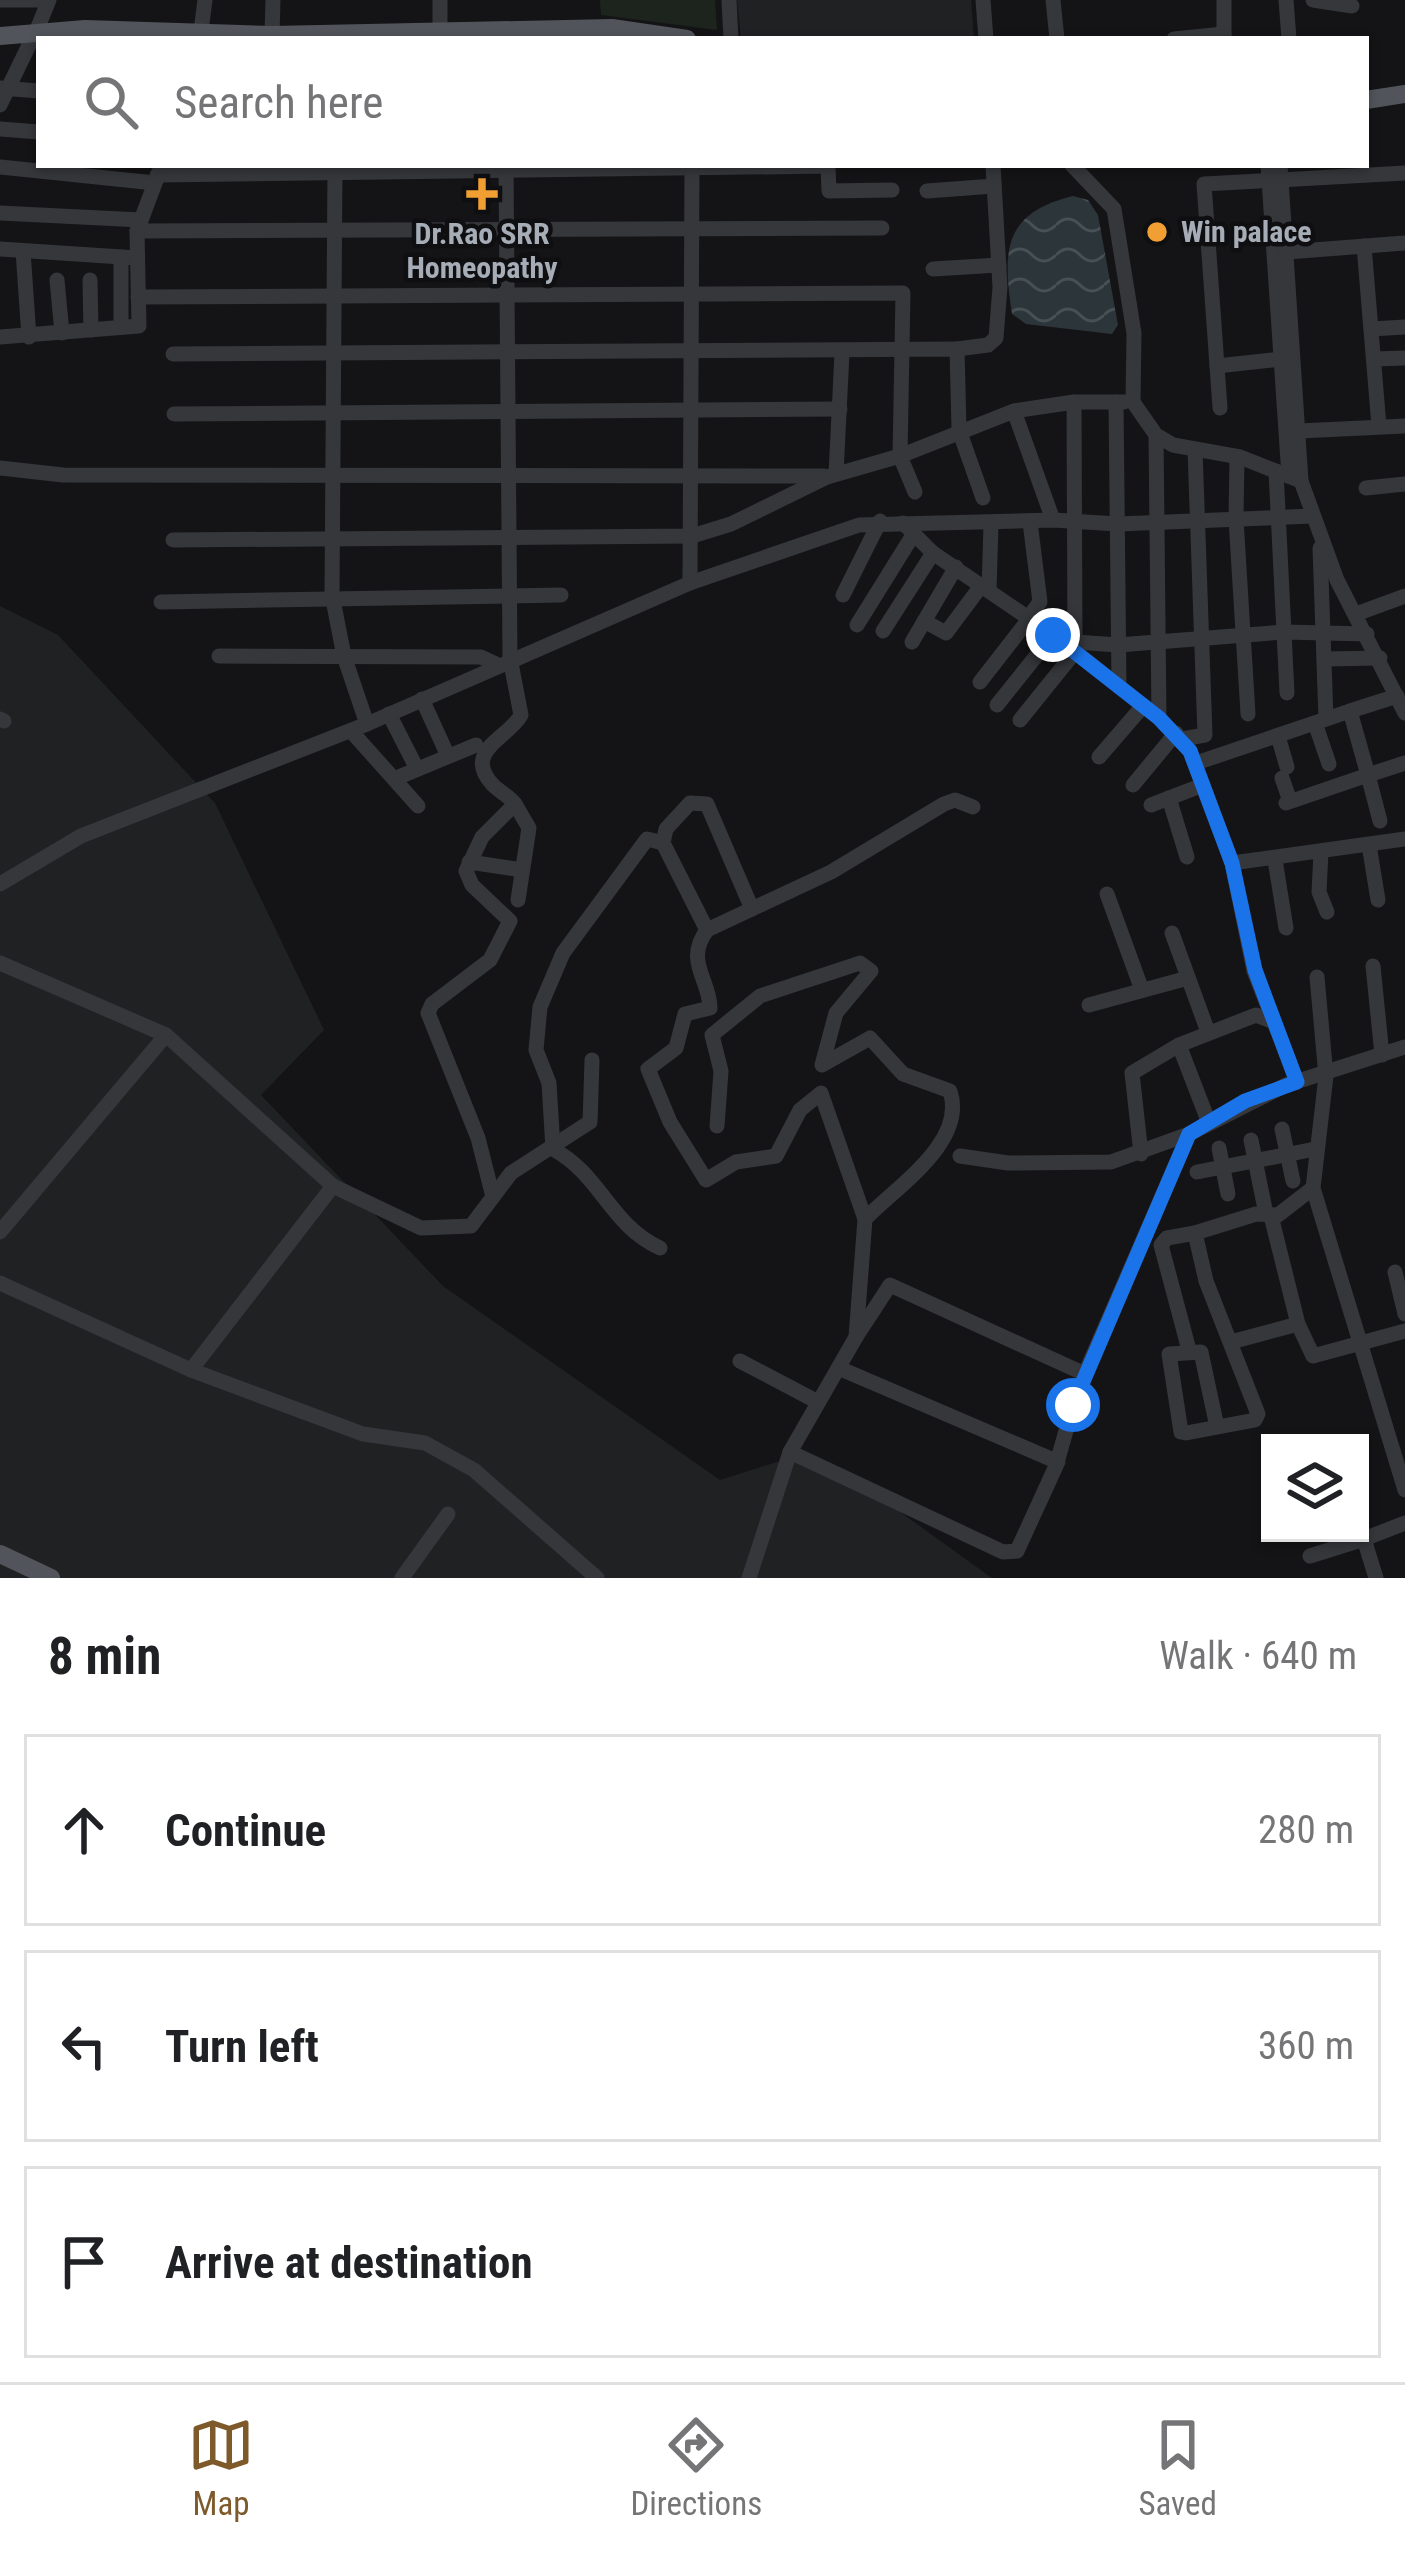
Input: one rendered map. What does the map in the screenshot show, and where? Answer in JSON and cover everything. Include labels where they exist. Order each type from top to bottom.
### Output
[{"type":"main road","points":[[201,36],[501,35],[613,28],[667,36]]},
{"type":"main road","points":[[0,40],[35,38]]},
{"type":"main road","points":[[1369,91],[1405,85]]},
{"type":"main road","points":[[1369,100],[1405,94]]},
{"type":"main road","points":[[0,1554],[51,1578]]},
{"type":"main road","points":[[0,1565],[27,1578]]},
{"type":"street","points":[[0,0],[39,0]]},
{"type":"street","points":[[2,93],[35,38],[49,0]]},
{"type":"street","points":[[201,36],[205,0]]},
{"type":"street","points":[[272,35],[273,0]]},
{"type":"street","points":[[440,0],[440,32]]},
{"type":"street","points":[[729,0],[731,36]]},
{"type":"street","points":[[982,0],[986,36]]},
{"type":"street","points":[[1053,0],[1057,36]]},
{"type":"street","points":[[1224,0],[1224,36]]},
{"type":"street","points":[[1286,0],[1288,36]]},
{"type":"street","points":[[1313,0],[1352,6]]},
{"type":"street","points":[[2,93],[36,91]]},
{"type":"street","points":[[0,129],[36,132]]},
{"type":"street","points":[[0,166],[36,168]]},
{"type":"street","points":[[40,168],[158,174],[506,168],[511,598],[503,661],[520,721],[489,740],[484,761],[490,781],[515,804],[529,829],[518,900]]},
{"type":"street","points":[[690,583],[692,168]]},
{"type":"street","points":[[827,168],[830,191],[892,190]]},
{"type":"street","points":[[173,354],[902,353],[988,345],[996,338],[999,265],[993,168]]},
{"type":"street","points":[[1075,168],[1114,209],[1134,334],[1118,524],[1119,688]]},
{"type":"street","points":[[335,169],[332,595],[359,728],[418,806]]},
{"type":"street","points":[[1220,408],[1204,184],[1274,173],[1405,173]]},
{"type":"street","points":[[1274,173],[1287,252],[1289,476],[1405,713]]},
{"type":"street","points":[[1274,173],[1288,358],[1300,431],[1279,517],[1287,693]]},
{"type":"street","points":[[121,327],[129,257],[158,174]]},
{"type":"street","points":[[927,191],[994,185]]},
{"type":"street","points":[[0,213],[139,226],[882,228]]},
{"type":"street","points":[[1287,252],[1405,243]]},
{"type":"street","points":[[1364,246],[1379,426]]},
{"type":"street","points":[[0,249],[129,257]]},
{"type":"street","points":[[23,250],[29,337]]},
{"type":"street","points":[[0,337],[139,326],[129,257]]},
{"type":"street","points":[[933,269],[999,265]]},
{"type":"street","points":[[56,280],[62,333]]},
{"type":"street","points":[[90,280],[91,330]]},
{"type":"street","points":[[138,297],[903,293],[900,456],[915,492]]},
{"type":"street","points":[[1371,329],[1405,327]]},
{"type":"street","points":[[957,349],[958,430],[983,498]]},
{"type":"street","points":[[832,475],[842,353]]},
{"type":"street","points":[[1217,366],[1288,358]]},
{"type":"street","points":[[1374,359],[1405,358]]},
{"type":"street","points":[[1020,720],[1066,643],[1075,523],[1074,402]]},
{"type":"street","points":[[173,540],[692,536],[731,524],[832,475],[900,456],[958,430],[1014,411],[1074,402],[1125,402],[1156,435],[1289,476]]},
{"type":"street","points":[[174,414],[840,409]]},
{"type":"street","points":[[1014,411],[1052,520]]},
{"type":"street","points":[[1300,431],[1405,426]]},
{"type":"street","points":[[1156,435],[1159,718]]},
{"type":"street","points":[[1133,785],[1179,736],[1205,735],[1195,449]]},
{"type":"street","points":[[1237,457],[1236,519],[1248,714]]},
{"type":"street","points":[[0,467],[63,475],[832,475]]},
{"type":"street","points":[[1366,488],[1405,484]]},
{"type":"street","points":[[0,884],[81,836],[359,728],[690,583],[880,521],[908,529],[1052,520],[1118,524],[1312,516]]},
{"type":"street","points":[[843,596],[880,521]]},
{"type":"street","points":[[980,682],[1040,602],[1030,523]]},
{"type":"street","points":[[924,621],[946,633],[985,588],[991,524]]},
{"type":"street","points":[[908,529],[933,554],[1066,643],[1179,736],[1196,763],[1232,863],[1255,970],[1297,1082]]},
{"type":"street","points":[[857,625],[908,529]]},
{"type":"street","points":[[1320,540],[1324,632],[1320,721],[1329,764]]},
{"type":"street","points":[[883,631],[933,554]]},
{"type":"street","points":[[912,642],[956,567]]},
{"type":"street","points":[[160,602],[332,595],[561,596]]},
{"type":"street","points":[[1357,614],[1405,596]]},
{"type":"street","points":[[997,705],[1066,643],[1160,643],[1284,632],[1367,634]]},
{"type":"street","points":[[219,656],[481,657],[503,661]]},
{"type":"street","points":[[1324,659],[1380,658]]},
{"type":"street","points":[[1196,763],[1397,696]]},
{"type":"street","points":[[422,699],[448,756]]},
{"type":"street","points":[[1099,757],[1143,706]]},
{"type":"street","points":[[1350,710],[1380,821]]},
{"type":"street","points":[[389,714],[417,769]]},
{"type":"street","points":[[1278,736],[1288,802],[1405,763]]},
{"type":"street","points":[[394,779],[476,745]]},
{"type":"street","points":[[1151,806],[1203,785]]},
{"type":"street","points":[[1169,798],[1187,857]]},
{"type":"street","points":[[856,1337],[865,1219],[821,1093],[800,1110],[776,1156],[736,1162],[706,1180],[670,1122],[648,1069],[676,1048],[685,1014],[710,1008],[697,972],[698,950],[707,930],[831,872],[944,804],[955,800],[974,807]]},
{"type":"street","points":[[707,930],[663,843],[666,829],[690,803],[707,804],[752,909]]},
{"type":"street","points":[[492,1193],[478,1138],[428,1012],[490,960],[509,926],[508,917],[467,878],[469,862],[482,837],[515,804]]},
{"type":"street","points":[[553,1149],[549,1083],[536,1050],[540,1007],[563,953],[606,892],[647,839],[663,843]]},
{"type":"street","points":[[1232,863],[1405,839]]},
{"type":"street","points":[[1370,845],[1378,900]]},
{"type":"street","points":[[1321,852],[1319,892],[1327,912]]},
{"type":"street","points":[[1275,860],[1286,928]]},
{"type":"street","points":[[469,862],[522,870]]},
{"type":"street","points":[[1107,895],[1142,990]]},
{"type":"street","points":[[1172,933],[1208,1032]]},
{"type":"street","points":[[0,963],[166,1034],[333,1186],[397,1220],[457,1231],[471,1226],[492,1193],[524,1163],[590,1122],[592,1060]]},
{"type":"street","points":[[717,1126],[721,1071],[712,1035],[760,996],[860,963],[871,971],[836,1013],[822,1065],[870,1038],[902,1075],[950,1091],[955,1105],[949,1133],[932,1158],[865,1219]]},
{"type":"street","points":[[1373,966],[1382,1055]]},
{"type":"street","points":[[1317,977],[1326,1076],[1313,1188],[1405,1490]]},
{"type":"street","points":[[1089,1005],[1188,978]]},
{"type":"street","points":[[1141,1154],[1132,1073],[1208,1032],[1256,1015],[1274,1022]]},
{"type":"street","points":[[0,1232],[166,1034]]},
{"type":"street","points":[[1179,1045],[1209,1123]]},
{"type":"street","points":[[960,1156],[1092,1164],[1141,1154],[1189,1134],[1245,1101],[1405,1047]]},
{"type":"street","points":[[1282,1129],[1293,1180]]},
{"type":"street","points":[[790,1452],[1010,1553],[1024,1544],[1058,1462],[1085,1374],[1189,1134]]},
{"type":"street","points":[[1251,1140],[1298,1324],[1313,1356],[1405,1330]]},
{"type":"street","points":[[1219,1148],[1228,1194]]},
{"type":"street","points":[[553,1149],[587,1171],[632,1235],[660,1248]]},
{"type":"street","points":[[1197,1172],[1315,1149]]},
{"type":"street","points":[[191,1370],[333,1186]]},
{"type":"street","points":[[1189,1350],[1161,1245],[1167,1238],[1268,1215],[1313,1188]]},
{"type":"street","points":[[1196,1233],[1206,1281],[1258,1414],[1217,1427],[1186,1433],[1179,1429],[1168,1358],[1189,1350],[1201,1352],[1217,1427]]},
{"type":"street","points":[[1395,1272],[1405,1314]]},
{"type":"street","points":[[0,1282],[191,1370],[363,1434],[425,1443],[474,1470],[597,1578]]},
{"type":"street","points":[[749,1578],[790,1452],[816,1400],[841,1369],[890,1285],[1085,1374]]},
{"type":"street","points":[[1231,1342],[1298,1324]]},
{"type":"street","points":[[740,1361],[816,1400]]},
{"type":"street","points":[[841,1369],[1058,1462]]},
{"type":"street","points":[[402,1578],[448,1514]]},
{"type":"street","points":[[1369,1531],[1405,1523]]},
{"type":"street","points":[[1310,1556],[1340,1542]]},
{"type":"street","points":[[1365,1542],[1376,1578]]},
{"type":"shaded area","points":[[600,0],[715,0],[717,30],[601,15]]},
{"type":"shaded area","points":[[737,0],[971,0],[974,36],[741,36]]},
{"type":"shaded area","points":[[0,606],[58,635],[215,803],[324,1030],[261,1095],[443,1286],[720,1480],[805,1453],[878,1496],[992,1578],[0,1578]]},
{"type":"water","points":[[1073,196],[1088,200],[1098,215],[1118,325],[1112,334],[1026,324],[1012,314],[1008,271],[1013,237],[1033,212]]},
{"type":"place","name":"Dr.Rao SRR Homeopathy","points":[[482,194]]},
{"type":"place","name":"Win palace","points":[[1157,232]]},
{"type":"route","points":[[1053,635],[1159,718],[1190,751],[1232,863],[1255,970],[1297,1082],[1245,1101],[1189,1134],[1073,1405]]}]
